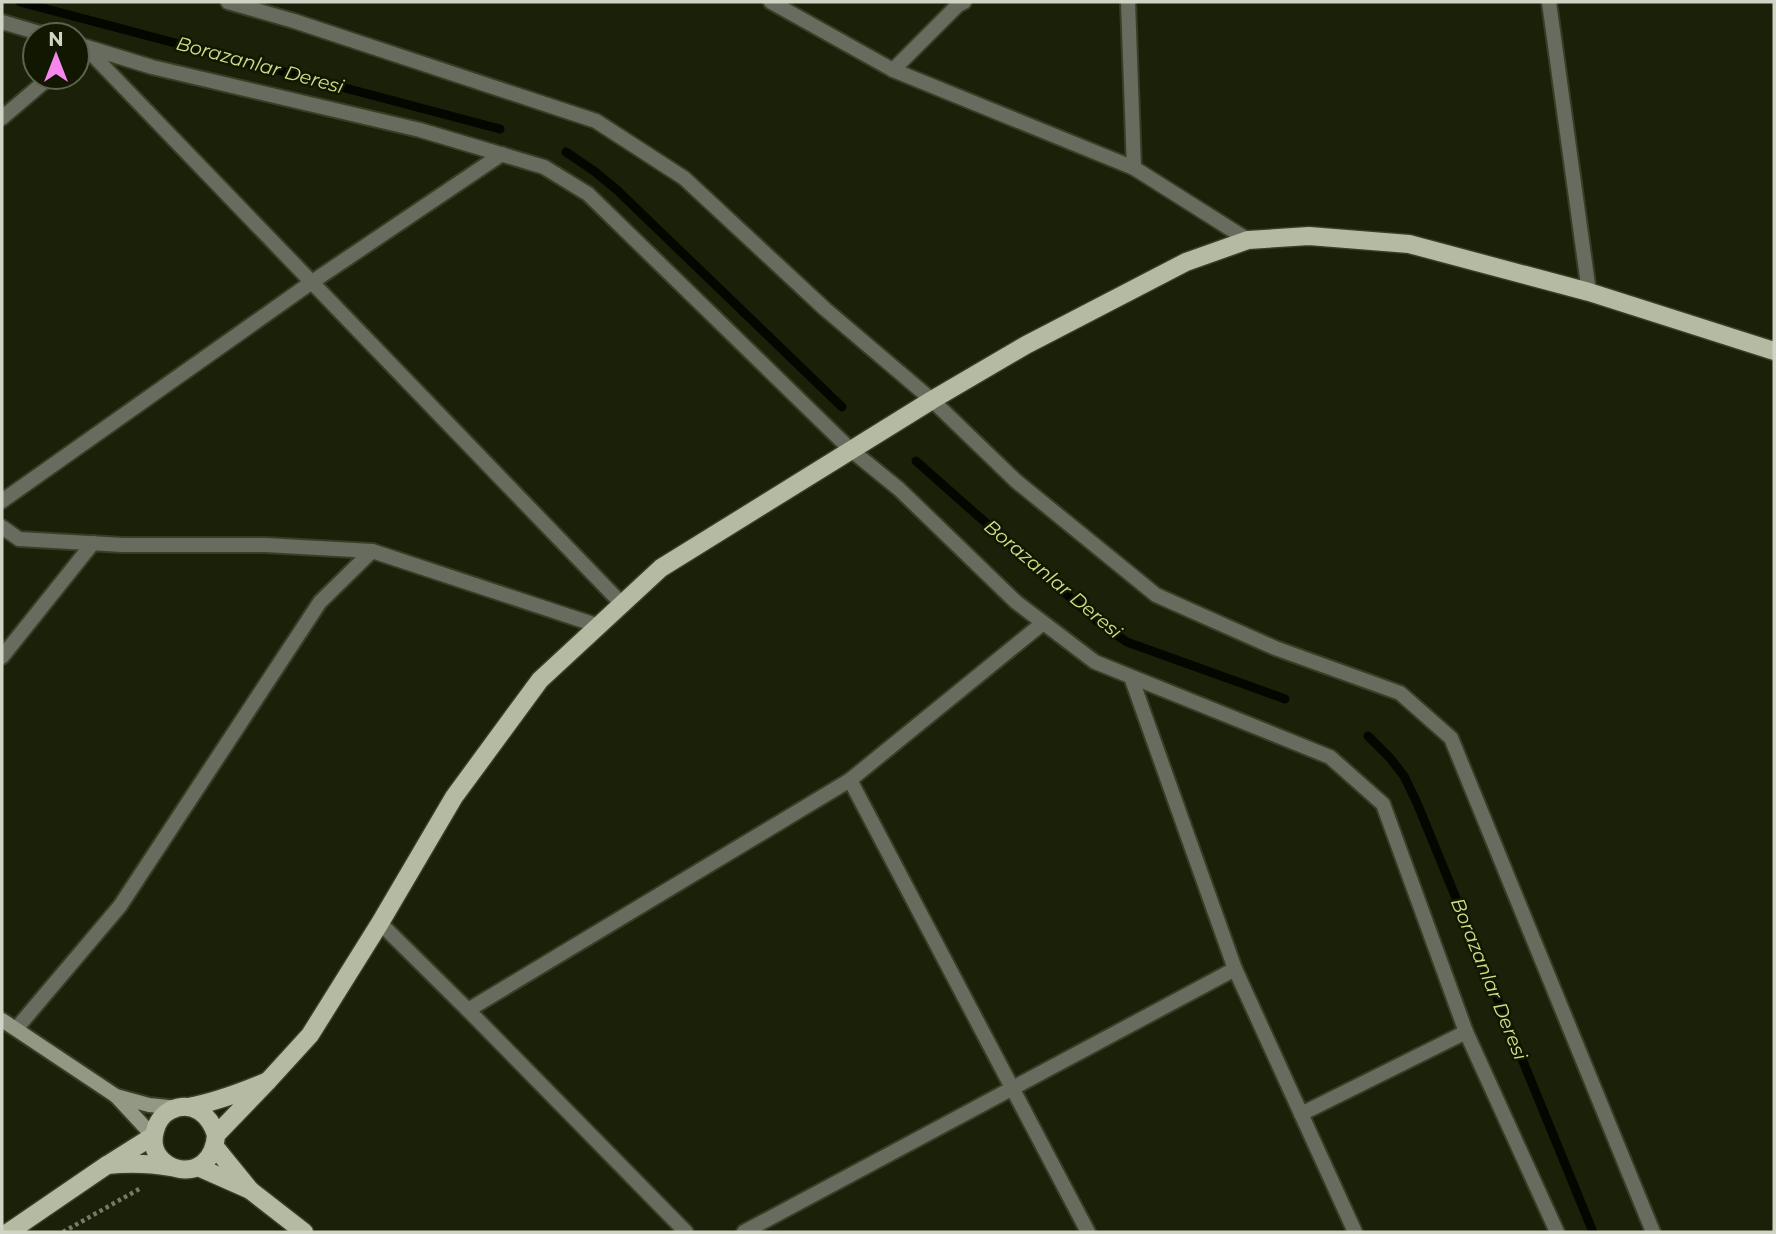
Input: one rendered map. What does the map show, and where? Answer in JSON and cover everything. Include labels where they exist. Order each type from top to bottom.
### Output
[{"type":"main road","points":[[107,1165],[150,1163],[183,1170],[198,1167],[211,1156],[216,1141],[310,1035],[454,797],[540,680],[661,568],[1026,345],[1186,262],[1248,240],[1309,236],[1409,244],[1589,292],[1774,351]]},
{"type":"main road","points":[[2,1020],[116,1096],[153,1136]]},
{"type":"main road","points":[[173,1168],[158,1156],[154,1146],[153,1136],[161,1118],[169,1111],[236,1095],[268,1081]]},
{"type":"main road","points":[[116,1096],[149,1105],[198,1110],[207,1116],[213,1125],[216,1141],[250,1190]]},
{"type":"main road","points":[[9,1232],[153,1136]]},
{"type":"main road","points":[[198,1167],[250,1190],[304,1232]]},
{"type":"street","points":[[228,2],[306,25],[596,121],[684,178],[825,309],[933,400],[1016,481],[1156,595],[1275,648],[1400,693],[1451,738],[1653,1232]]},
{"type":"street","points":[[771,2],[893,69],[1134,168],[1248,240]]},
{"type":"street","points":[[893,69],[964,2]]},
{"type":"street","points":[[1128,2],[1134,168]]},
{"type":"street","points":[[1549,2],[1589,292]]},
{"type":"street","points":[[2,22],[21,28]]},
{"type":"street","points":[[91,51],[420,130],[544,167],[588,194],[851,450],[899,489],[1016,603],[1095,662],[1330,757],[1383,804],[1466,1032],[1557,1232]]},
{"type":"street","points":[[91,59],[312,282],[622,604]]},
{"type":"street","points":[[2,118],[34,91]]},
{"type":"street","points":[[2,501],[312,282],[502,155]]},
{"type":"street","points":[[2,527],[19,539],[123,545],[265,545],[372,551],[599,626]]},
{"type":"street","points":[[2,656],[93,543]]},
{"type":"street","points":[[16,1029],[120,906],[320,603],[372,551]]},
{"type":"street","points":[[468,1010],[850,780],[1043,623]]},
{"type":"street","points":[[1131,677],[1235,968],[1355,1232]]},
{"type":"street","points":[[850,780],[1088,1232]]},
{"type":"street","points":[[380,923],[686,1232]]},
{"type":"street","points":[[744,1232],[1235,968]]},
{"type":"street","points":[[1301,1114],[1466,1032]]},
{"type":"path","points":[[63,1232],[144,1187]]},
{"type":"waterway","name":"Borazanlar Deresi","points":[[20,2],[500,129]]},
{"type":"waterway","name":"Borazanlar Deresi","points":[[566,152],[617,190],[842,407]]},
{"type":"waterway","name":"Borazanlar Deresi","points":[[916,461],[1100,624],[1127,642],[1285,699]]},
{"type":"waterway","name":"Borazanlar Deresi","points":[[1368,736],[1404,776],[1417,803],[1593,1232]]}]
